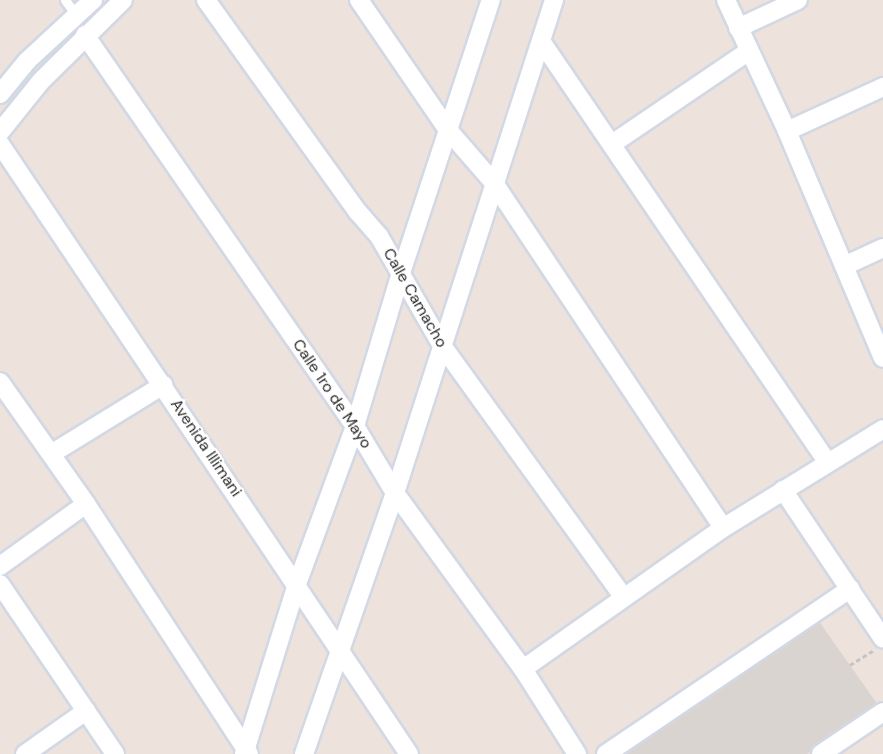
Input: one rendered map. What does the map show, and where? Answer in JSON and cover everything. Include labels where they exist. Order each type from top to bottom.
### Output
[{"type":"street","points":[[0,94],[27,61],[93,0]]},
{"type":"street","points":[[0,132],[41,81],[85,35],[123,0]]},
{"type":"street","name":"Calle Camacho","points":[[206,0],[358,212],[379,236],[441,344],[623,596]]},
{"type":"street","points":[[359,0],[448,130],[494,183],[723,528]]},
{"type":"street","points":[[246,752],[297,584],[355,426],[401,273],[491,0]]},
{"type":"street","points":[[304,754],[395,493],[441,344],[554,0]]},
{"type":"street","points":[[726,0],[787,131],[883,358]]},
{"type":"street","points":[[738,28],[798,0]]},
{"type":"street","name":"Calle 1ro de Mayo","points":[[85,35],[355,426],[395,493],[523,669],[577,754]]},
{"type":"street","points":[[541,41],[828,463]]},
{"type":"street","points":[[612,144],[749,51]]},
{"type":"street","points":[[787,131],[883,87]]},
{"type":"street","name":"Avenida Illimani","points":[[0,144],[297,584],[338,652],[409,754]]},
{"type":"street","points":[[844,266],[883,248]]},
{"type":"street","points":[[0,382],[86,504],[246,752]]},
{"type":"street","points":[[51,454],[163,385]]},
{"type":"street","points":[[523,669],[623,596],[723,528],[883,429]]},
{"type":"street","points":[[783,490],[883,639]]},
{"type":"street","points":[[0,566],[86,504]]},
{"type":"street","points":[[0,584],[115,754]]},
{"type":"street","points":[[606,754],[850,589]]},
{"type":"street","points":[[25,754],[86,711]]},
{"type":"street","points":[[821,754],[883,712]]},
{"type":"lane","points":[[65,0],[77,16]]},
{"type":"path","points":[[850,665],[883,644]]},
{"type":"shaded area","points":[[818,620],[878,705],[807,754],[626,754]]}]
